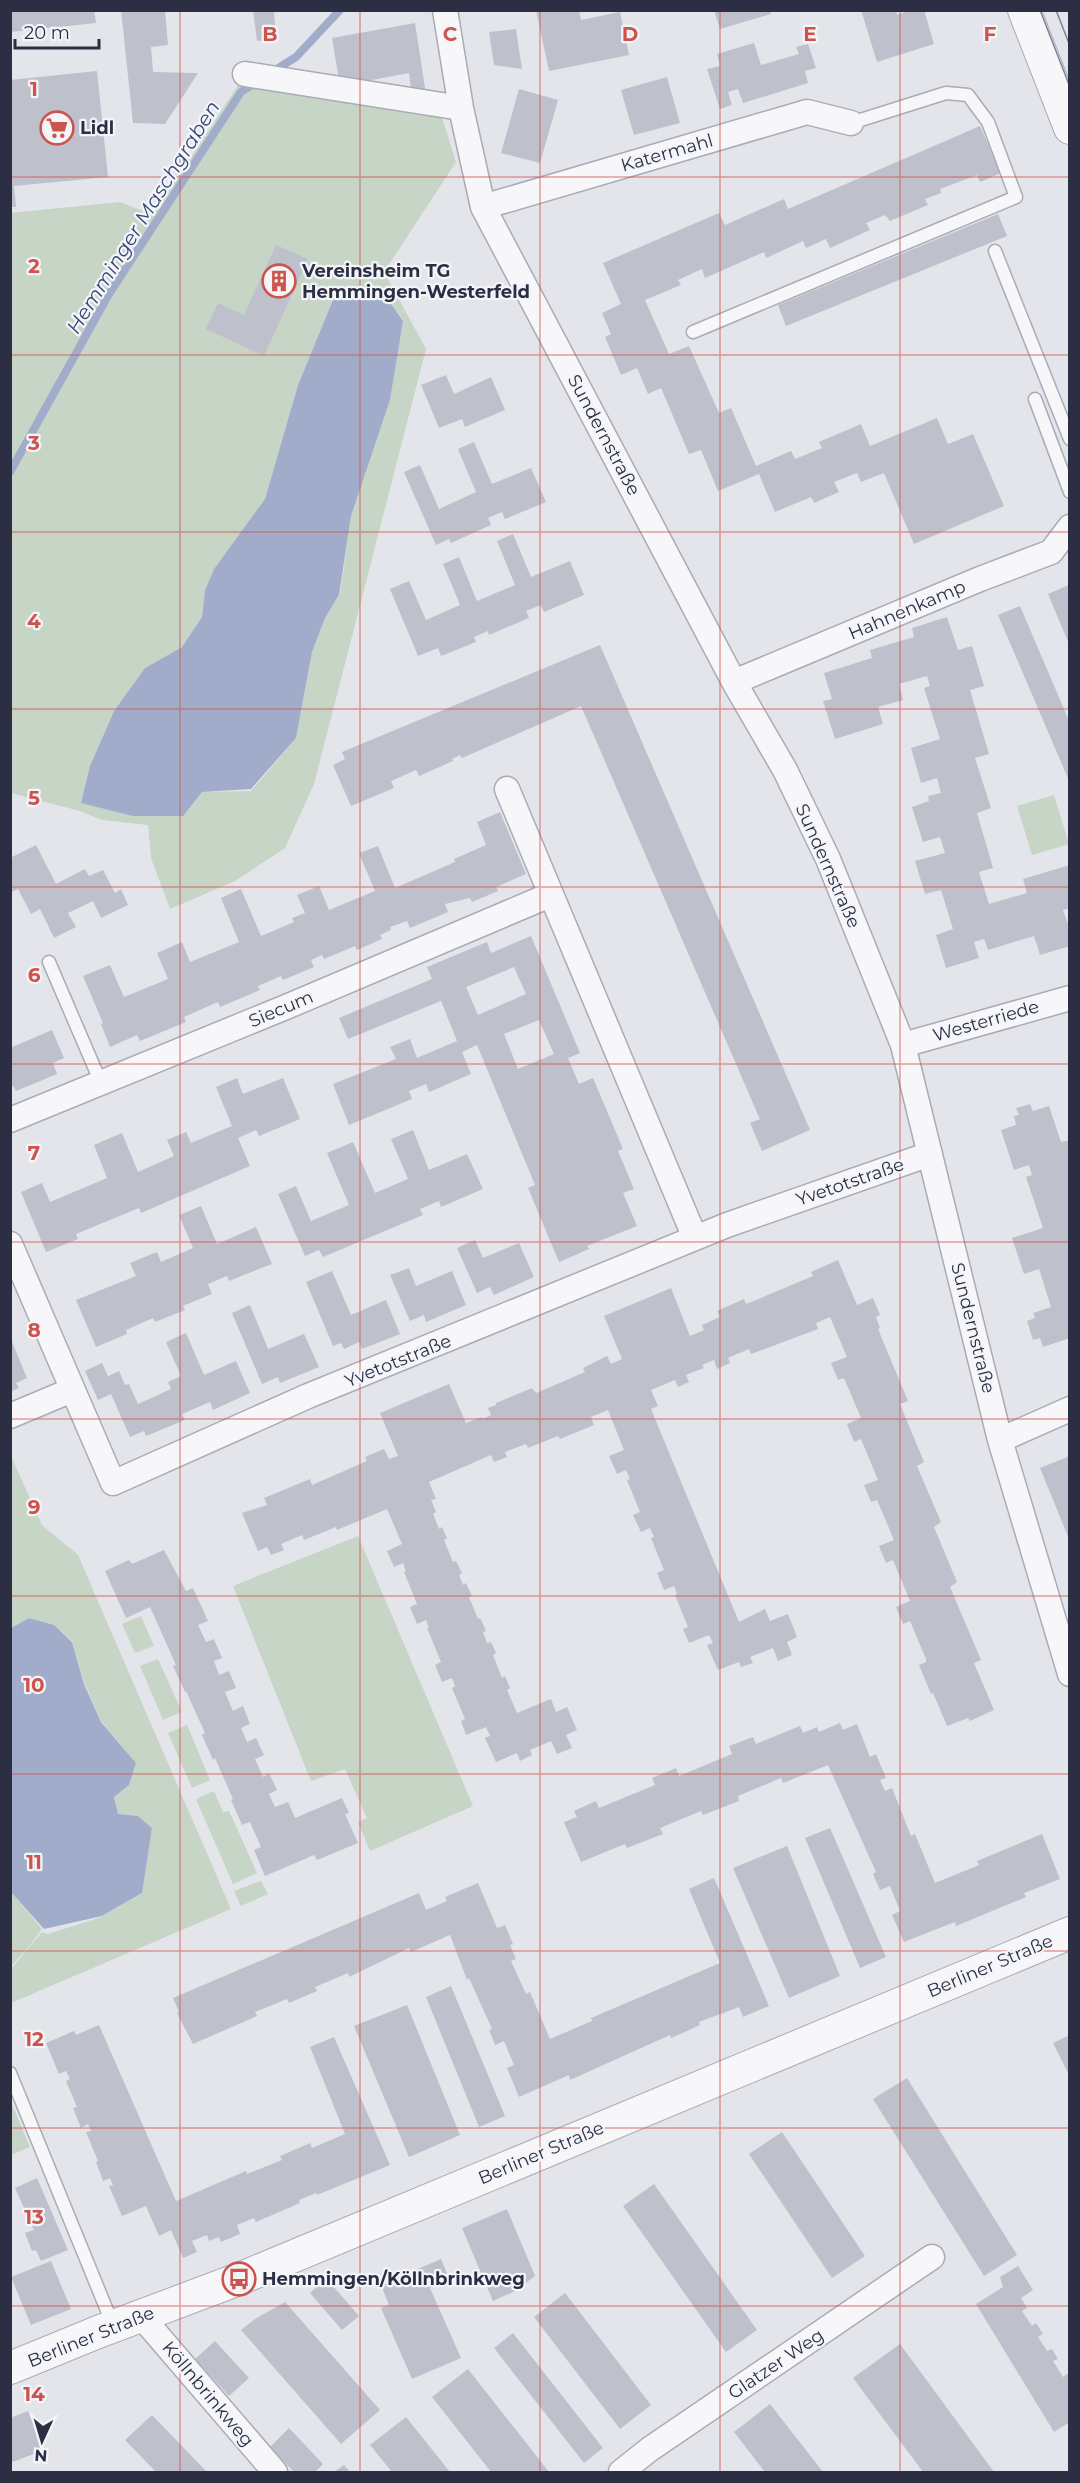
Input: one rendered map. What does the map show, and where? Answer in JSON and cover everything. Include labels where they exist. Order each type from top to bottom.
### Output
[{"type":"street","name":"Sundernstraße","points":[[445,10],[461,108],[483,207],[734,682],[785,770],[828,859],[903,1045],[1000,1440],[1070,1674]]},
{"type":"street","points":[[1024,10],[1070,128]]},
{"type":"street","points":[[245,75],[461,108]]},
{"type":"street","name":"Katermahl","points":[[483,207],[807,112],[851,123]]},
{"type":"street","name":"Hahnenkamp","points":[[734,682],[980,579],[1051,552],[1070,527]]},
{"type":"street","points":[[507,789],[695,1238]]},
{"type":"street","name":"Siecum","points":[[10,1120],[550,895]]},
{"type":"street","name":"Westerriede","points":[[903,1045],[1070,998]]},
{"type":"street","name":"Yvetotstraße","points":[[10,1244],[113,1483],[308,1396],[695,1238],[930,1154]]},
{"type":"street","points":[[10,1416],[72,1390]]},
{"type":"street","points":[[1000,1440],[1070,1409]]},
{"type":"street","name":"Berliner Straße","points":[[10,2368],[239,2279],[1070,1933]]},
{"type":"street","name":"Glatzer Weg","points":[[621,2472],[932,2257]]},
{"type":"street","name":"Köllnbrinkweg","points":[[128,2321],[274,2472]]},
{"type":"lane","points":[[693,332],[1016,197],[988,122],[968,95],[946,93],[851,123]]},
{"type":"lane","points":[[995,251],[1070,439]]},
{"type":"lane","points":[[1035,399],[1070,492]]},
{"type":"lane","points":[[49,962],[101,1083]]},
{"type":"lane","points":[[10,2073],[128,2321]]},
{"type":"green space","points":[[240,82],[442,118],[456,162],[384,272],[426,349],[314,784],[285,848],[235,881],[170,909],[151,858],[148,825],[102,820],[80,811],[11,793],[10,213],[120,202],[153,215]],"holes":[[[382,289],[403,320],[390,400],[351,516],[340,594],[325,618],[312,652],[296,738],[251,791],[202,792],[147,815],[133,816],[119,811],[90,766],[114,711],[145,668],[182,647],[202,617],[205,590],[214,569],[265,499],[298,385],[335,295]]]},
{"type":"green space","points":[[1054,795],[1069,844],[1032,855],[1017,806]]},
{"type":"green space","points":[[10,1454],[42,1525],[78,1555],[231,1909],[11,2003],[11,1969],[42,1932],[48,1934],[101,1917],[141,1894],[152,1828],[138,1816],[118,1814],[114,1797],[129,1785],[136,1763],[101,1721],[84,1682],[72,1641],[54,1625],[29,1618],[11,1628]]},
{"type":"green space","points":[[358,1536],[473,1806],[370,1851],[358,1822],[367,1818],[345,1769],[311,1781],[233,1586]]},
{"type":"green space","points":[[141,1616],[154,1646],[135,1653],[122,1624]]},
{"type":"green space","points":[[158,1659],[182,1712],[163,1720],[140,1666]]},
{"type":"green space","points":[[187,1725],[210,1780],[192,1788],[168,1733]]},
{"type":"green space","points":[[214,1791],[223,1812],[229,1811],[257,1873],[233,1884],[196,1799]]},
{"type":"green space","points":[[261,1881],[268,1894],[241,1906],[234,1891]]},
{"type":"green space","points":[[11,1892],[42,1929],[11,1966]]},
{"type":"green space","points":[[10,2100],[30,2147],[11,2155],[10,2155]]},
{"type":"water","points":[[382,290],[403,321],[390,400],[351,516],[339,595],[325,618],[312,652],[296,738],[251,789],[202,792],[183,816],[133,816],[81,803],[90,766],[114,711],[145,668],[182,647],[202,617],[205,590],[214,569],[265,499],[298,385],[335,295]]},
{"type":"water","points":[[29,1618],[54,1625],[72,1642],[84,1684],[101,1722],[136,1763],[129,1785],[114,1797],[118,1814],[138,1816],[152,1828],[142,1893],[102,1916],[44,1929],[10,1891],[11,1628]]},
{"type":"building","points":[[10,10],[94,10],[96,23],[10,32]]},
{"type":"building","points":[[121,10],[165,10],[168,45],[151,47],[153,72],[198,73],[165,124],[133,123]]},
{"type":"building","points":[[253,10],[280,10],[274,13],[276,39],[257,41]]},
{"type":"building","points":[[536,10],[579,10],[581,20],[620,12],[629,55],[549,71]]},
{"type":"building","points":[[714,10],[770,10],[771,14],[720,29]]},
{"type":"building","points":[[861,10],[896,10],[897,15],[911,10],[924,10],[934,44],[877,62]]},
{"type":"building","points":[[415,23],[426,94],[412,96],[409,73],[340,86],[332,38]]},
{"type":"building","points":[[516,29],[522,69],[494,65],[489,32]]},
{"type":"building","points":[[754,43],[761,65],[799,54],[796,47],[808,44],[816,68],[805,71],[808,83],[743,103],[738,89],[728,92],[732,105],[720,109],[707,69],[720,66],[717,54]]},
{"type":"building","name":"Lidl","points":[[97,71],[108,177],[14,186],[16,207],[10,207],[10,80]]},
{"type":"building","points":[[667,77],[680,123],[634,135],[621,90]]},
{"type":"building","points":[[519,89],[558,100],[540,163],[501,153]]},
{"type":"building","points":[[980,126],[1001,173],[980,182],[977,175],[940,189],[941,193],[925,199],[928,205],[890,221],[885,215],[866,223],[870,230],[830,248],[826,239],[806,248],[803,241],[766,258],[764,252],[705,278],[702,269],[678,280],[681,285],[645,300],[669,354],[689,346],[719,413],[731,408],[756,466],[791,451],[795,459],[822,448],[819,442],[861,424],[870,446],[937,418],[948,444],[973,434],[1004,506],[914,544],[884,473],[861,482],[857,473],[834,482],[839,492],[814,503],[811,497],[775,512],[759,474],[718,491],[701,450],[689,454],[661,388],[648,394],[637,368],[621,375],[605,337],[611,334],[602,313],[621,304],[603,263],[719,213],[725,225],[784,199],[788,209]]},
{"type":"building","points":[[998,214],[1007,236],[786,326],[778,305]]},
{"type":"building","name":"Vereinsheim TG Hemmingen-Westerfeld","points":[[276,245],[308,259],[264,356],[206,329],[218,303],[244,315]]},
{"type":"building","points":[[446,375],[454,394],[491,377],[505,410],[465,427],[462,419],[439,428],[421,385]]},
{"type":"building","points":[[474,442],[492,484],[531,468],[546,502],[505,519],[502,512],[488,518],[491,525],[451,543],[449,539],[436,545],[404,472],[420,465],[439,509],[476,492],[458,449]]},
{"type":"building","points":[[513,534],[531,577],[570,561],[584,595],[544,612],[541,605],[526,611],[529,618],[489,635],[488,631],[474,637],[476,642],[441,656],[438,648],[418,656],[390,589],[409,581],[426,620],[460,605],[443,564],[459,557],[477,601],[515,585],[497,541]]},
{"type":"building","points":[[1069,585],[1069,644],[1048,594]]},
{"type":"building","points":[[1020,606],[1070,723],[1070,783],[998,615]]},
{"type":"building","points":[[947,617],[958,650],[972,646],[984,686],[970,690],[989,754],[975,758],[991,808],[977,813],[993,868],[979,872],[989,904],[1027,893],[1023,879],[1070,865],[1070,908],[1063,910],[1070,930],[1070,946],[1040,955],[1034,936],[988,950],[984,939],[974,942],[979,958],[946,968],[936,935],[953,929],[941,890],[925,894],[915,861],[945,853],[940,837],[923,842],[912,807],[929,801],[928,796],[941,793],[937,778],[921,783],[911,748],[940,739],[924,688],[930,686],[927,676],[899,684],[903,700],[878,707],[883,724],[835,739],[823,701],[832,699],[824,673],[872,658],[870,650],[914,637],[912,628]]},
{"type":"building","points":[[600,645],[810,1130],[762,1151],[750,1123],[760,1119],[581,706],[462,758],[460,755],[452,759],[453,761],[419,776],[416,770],[391,781],[394,788],[351,806],[333,765],[345,759],[342,752]]},
{"type":"building","points":[[500,812],[526,874],[496,887],[498,891],[472,902],[470,898],[445,904],[448,912],[410,928],[407,921],[390,927],[391,930],[380,935],[382,939],[357,950],[355,946],[324,959],[322,955],[311,960],[314,967],[283,980],[281,976],[258,986],[260,990],[220,1007],[218,1002],[184,1017],[186,1022],[140,1041],[137,1035],[110,1047],[101,1024],[103,1023],[83,976],[110,965],[124,997],[168,979],[157,953],[182,942],[190,962],[239,942],[221,898],[241,889],[261,936],[294,922],[292,918],[305,913],[297,895],[319,886],[329,910],[375,891],[359,853],[378,846],[395,888],[455,862],[454,859],[486,845],[477,822]]},
{"type":"building","points":[[36,845],[56,884],[85,869],[89,876],[103,870],[115,893],[121,889],[128,905],[101,918],[93,901],[68,913],[76,927],[54,938],[40,909],[31,914],[18,889],[10,893],[10,858]]},
{"type":"building","points":[[531,936],[580,1053],[568,1058],[579,1084],[593,1078],[623,1149],[618,1151],[634,1189],[623,1193],[637,1226],[587,1246],[589,1249],[559,1262],[528,1188],[535,1185],[477,1045],[462,1052],[471,1074],[429,1092],[426,1084],[409,1091],[412,1099],[349,1125],[333,1084],[396,1059],[390,1047],[410,1039],[417,1058],[457,1041],[441,1001],[348,1039],[339,1018],[432,979],[427,967],[487,942],[491,953]],"holes":[[[514,967],[526,994],[478,1015],[466,987]],[[539,1020],[554,1054],[518,1069],[504,1034]]]},
{"type":"building","points":[[52,1030],[64,1058],[53,1063],[57,1074],[16,1091],[13,1086],[10,1087],[10,1048]]},
{"type":"building","points":[[237,1078],[243,1094],[283,1078],[300,1119],[259,1136],[256,1130],[238,1138],[250,1166],[141,1213],[139,1208],[76,1234],[78,1239],[46,1252],[21,1192],[42,1183],[50,1202],[107,1178],[94,1145],[122,1133],[138,1172],[174,1156],[167,1140],[186,1132],[191,1143],[232,1126],[216,1087]]},
{"type":"building","points":[[1030,1104],[1033,1111],[1049,1106],[1061,1142],[1070,1140],[1070,1338],[1043,1347],[1040,1338],[1033,1340],[1027,1321],[1035,1318],[1033,1313],[1051,1307],[1039,1269],[1024,1274],[1012,1238],[1043,1228],[1026,1177],[1032,1175],[1029,1165],[1014,1170],[1001,1130],[1016,1125],[1014,1116],[1019,1115],[1016,1108]]},
{"type":"building","points":[[413,1130],[429,1170],[467,1154],[483,1189],[441,1207],[439,1201],[420,1209],[423,1215],[323,1257],[319,1250],[305,1256],[278,1194],[296,1186],[311,1221],[349,1205],[327,1153],[353,1142],[375,1193],[408,1179],[391,1139]]},
{"type":"building","points":[[201,1206],[217,1244],[256,1227],[272,1264],[229,1281],[227,1276],[208,1284],[212,1294],[183,1306],[185,1310],[155,1322],[153,1318],[126,1330],[127,1334],[96,1347],[76,1300],[136,1276],[130,1263],[157,1252],[161,1262],[193,1248],[179,1215]]},
{"type":"building","points":[[475,1240],[483,1258],[519,1243],[534,1277],[494,1295],[490,1287],[477,1293],[457,1248]]},
{"type":"building","points":[[838,1260],[857,1305],[873,1298],[880,1315],[876,1317],[880,1328],[878,1329],[908,1401],[900,1404],[924,1462],[917,1466],[941,1522],[934,1527],[957,1582],[950,1587],[981,1660],[974,1663],[994,1710],[970,1721],[968,1718],[947,1726],[933,1693],[931,1694],[919,1665],[926,1662],[926,1659],[910,1621],[903,1624],[896,1607],[910,1601],[893,1560],[886,1563],[879,1546],[894,1540],[877,1500],[871,1502],[864,1485],[878,1480],[861,1439],[854,1442],[847,1424],[861,1418],[844,1378],[838,1380],[831,1363],[847,1357],[830,1317],[816,1323],[818,1329],[751,1354],[749,1349],[728,1358],[730,1363],[717,1369],[714,1360],[702,1365],[704,1368],[686,1375],[689,1382],[678,1387],[675,1380],[651,1390],[658,1406],[651,1409],[739,1622],[765,1609],[770,1621],[788,1614],[797,1637],[787,1642],[792,1655],[778,1661],[773,1648],[750,1657],[753,1663],[741,1667],[739,1662],[718,1670],[707,1645],[713,1643],[709,1635],[689,1643],[683,1629],[688,1627],[675,1595],[677,1594],[674,1586],[664,1590],[657,1573],[664,1570],[651,1538],[654,1537],[650,1528],[641,1532],[633,1515],[640,1512],[627,1480],[630,1479],[626,1470],[617,1474],[609,1456],[624,1450],[608,1410],[591,1417],[594,1425],[560,1439],[558,1436],[528,1448],[526,1444],[505,1452],[507,1457],[494,1462],[491,1455],[429,1482],[436,1499],[431,1500],[436,1512],[433,1514],[439,1529],[442,1527],[447,1538],[444,1540],[453,1562],[456,1561],[462,1573],[459,1575],[463,1585],[466,1583],[472,1596],[469,1597],[486,1631],[483,1632],[487,1643],[491,1642],[496,1653],[493,1655],[502,1678],[505,1676],[510,1688],[507,1690],[517,1713],[551,1699],[556,1712],[567,1707],[577,1730],[566,1735],[572,1748],[557,1754],[551,1741],[530,1750],[532,1755],[520,1761],[517,1753],[496,1762],[485,1738],[490,1736],[486,1727],[466,1735],[461,1721],[465,1719],[452,1688],[455,1686],[452,1678],[442,1682],[435,1665],[441,1662],[426,1620],[417,1624],[410,1607],[417,1604],[404,1572],[406,1571],[403,1563],[394,1567],[387,1551],[402,1544],[387,1509],[337,1530],[336,1527],[304,1540],[302,1535],[281,1544],[284,1550],[271,1555],[267,1547],[258,1551],[242,1513],[267,1505],[264,1498],[310,1479],[312,1485],[367,1461],[365,1457],[384,1449],[389,1459],[398,1456],[380,1413],[449,1384],[466,1423],[482,1417],[483,1419],[491,1415],[488,1408],[496,1403],[532,1388],[536,1393],[555,1385],[585,1372],[583,1368],[607,1356],[611,1364],[622,1359],[604,1316],[671,1288],[690,1336],[704,1330],[702,1325],[720,1317],[717,1311],[744,1299],[746,1304],[754,1301],[813,1276],[811,1272]]},
{"type":"building","points":[[409,1268],[416,1286],[452,1271],[466,1305],[426,1322],[424,1315],[410,1321],[390,1275]]},
{"type":"building","points":[[332,1271],[351,1315],[386,1300],[400,1334],[362,1349],[359,1342],[344,1349],[341,1343],[333,1346],[306,1282]]},
{"type":"building","points":[[250,1305],[268,1349],[304,1334],[319,1367],[280,1383],[278,1377],[262,1384],[232,1313]]},
{"type":"building","points":[[186,1333],[204,1375],[236,1361],[250,1393],[213,1410],[210,1402],[182,1414],[185,1420],[146,1436],[144,1431],[130,1437],[111,1394],[98,1400],[85,1371],[102,1363],[108,1376],[119,1371],[125,1385],[129,1384],[138,1404],[171,1389],[168,1382],[181,1376],[166,1342]]},
{"type":"building","points":[[10,1337],[27,1378],[16,1383],[19,1388],[10,1392]]},
{"type":"building","points":[[1070,1456],[1070,1539],[1069,1539],[1040,1468]]},
{"type":"building","points":[[164,1550],[186,1591],[193,1588],[208,1621],[198,1625],[206,1642],[214,1639],[222,1658],[214,1661],[219,1675],[229,1671],[236,1688],[225,1692],[233,1711],[243,1706],[250,1724],[241,1728],[247,1742],[256,1738],[264,1755],[255,1759],[263,1777],[269,1773],[277,1790],[269,1794],[275,1807],[288,1802],[295,1818],[342,1798],[349,1813],[345,1814],[358,1843],[317,1860],[314,1855],[265,1876],[254,1850],[261,1847],[250,1822],[242,1825],[215,1758],[213,1760],[202,1735],[205,1733],[173,1666],[176,1665],[150,1607],[126,1618],[105,1571],[129,1560],[132,1564]]},
{"type":"building","points":[[840,1723],[843,1730],[857,1724],[870,1757],[876,1754],[886,1778],[880,1780],[885,1791],[892,1788],[911,1836],[915,1834],[935,1883],[979,1865],[977,1861],[1042,1834],[1060,1879],[1024,1893],[1026,1897],[956,1926],[955,1922],[904,1942],[892,1915],[900,1911],[890,1886],[880,1890],[873,1874],[876,1872],[828,1765],[783,1783],[781,1778],[738,1796],[739,1801],[703,1815],[701,1811],[660,1828],[663,1834],[627,1848],[625,1844],[581,1862],[564,1822],[577,1817],[574,1811],[596,1801],[599,1808],[655,1785],[652,1778],[676,1768],[679,1776],[732,1754],[729,1746],[753,1737],[756,1744],[800,1726],[803,1733],[817,1727],[819,1732]]},
{"type":"building","points":[[830,1828],[886,1957],[860,1968],[805,1838]]},
{"type":"building","points":[[787,1846],[840,1976],[789,1998],[733,1868]]},
{"type":"building","points":[[714,1878],[769,2006],[743,2017],[739,2007],[699,2022],[700,2025],[687,2031],[671,2038],[670,2035],[570,2080],[569,2075],[519,2097],[507,2068],[514,2065],[504,2041],[495,2045],[489,2030],[492,2029],[469,1978],[467,1980],[450,1935],[411,1952],[409,1948],[349,1977],[348,1973],[315,1987],[317,1991],[289,2003],[287,1999],[255,2012],[257,2016],[193,2044],[177,2013],[179,2012],[173,1998],[419,1893],[426,1910],[447,1901],[445,1897],[478,1883],[497,1928],[505,1925],[516,1959],[511,1961],[526,1994],[530,1992],[550,2039],[592,2021],[591,2018],[720,1963],[689,1889]]},
{"type":"building","points":[[451,1986],[505,2116],[479,2127],[426,1997]]},
{"type":"building","points":[[407,2005],[460,2135],[409,2157],[354,2026]]},
{"type":"building","points":[[99,2025],[176,2201],[246,2171],[247,2174],[282,2160],[280,2156],[310,2143],[312,2148],[345,2134],[310,2047],[334,2037],[390,2165],[299,2200],[300,2203],[256,2222],[254,2218],[237,2225],[240,2234],[221,2242],[219,2237],[209,2241],[207,2235],[192,2241],[197,2252],[183,2258],[171,2230],[159,2236],[146,2206],[122,2216],[109,2186],[113,2185],[110,2178],[103,2181],[96,2162],[98,2161],[86,2132],[91,2131],[88,2124],[81,2128],[73,2108],[77,2107],[66,2081],[70,2079],[66,2071],[59,2074],[46,2043],[74,2031],[76,2035]]},
{"type":"building","points":[[1070,2035],[1070,2077],[1053,2043]]},
{"type":"building","points":[[907,2078],[1017,2255],[984,2276],[873,2099]]},
{"type":"building","points":[[782,2132],[865,2256],[832,2278],[749,2154]]},
{"type":"building","points":[[37,2178],[68,2250],[41,2261],[36,2250],[32,2251],[25,2233],[34,2230],[15,2188]]},
{"type":"building","points":[[654,2184],[757,2330],[726,2352],[623,2206]]},
{"type":"building","points":[[507,2209],[535,2276],[515,2291],[493,2301],[462,2228]]},
{"type":"building","points":[[441,2259],[450,2280],[430,2288],[461,2358],[412,2379],[381,2308],[389,2305],[381,2285]]},
{"type":"building","points":[[51,2261],[71,2309],[31,2325],[11,2277]]},
{"type":"building","points":[[1018,2266],[1033,2290],[1021,2298],[1027,2308],[1022,2311],[1032,2326],[1036,2323],[1043,2334],[1038,2337],[1047,2351],[1052,2349],[1058,2359],[1053,2361],[1063,2377],[1067,2374],[1070,2377],[1070,2422],[1054,2432],[976,2304],[1003,2287],[1000,2277]]},
{"type":"building","points":[[326,2278],[359,2316],[342,2330],[310,2293]]},
{"type":"building","points":[[565,2293],[651,2405],[620,2429],[534,2317]]},
{"type":"building","points":[[285,2302],[380,2410],[341,2444],[241,2330]]},
{"type":"building","points":[[513,2333],[603,2448],[584,2463],[494,2348]]},
{"type":"building","points":[[215,2341],[249,2378],[229,2396],[195,2359]]},
{"type":"building","points":[[900,2344],[994,2472],[923,2472],[853,2378]]},
{"type":"building","points":[[468,2369],[549,2472],[491,2472],[432,2397]]},
{"type":"building","points":[[770,2404],[823,2472],[765,2472],[734,2432]]},
{"type":"building","points":[[28,2411],[44,2450],[10,2463],[10,2418]]},
{"type":"building","points":[[152,2415],[207,2472],[156,2472],[125,2440]]},
{"type":"building","points":[[406,2417],[450,2472],[392,2472],[370,2445]]},
{"type":"building","points":[[289,2428],[323,2464],[315,2472],[294,2472],[270,2447]]},
{"type":"building","points":[[344,2465],[350,2472],[334,2472]]},
{"type":"waterway","name":"Hemminger Maschgraben","points":[[272,72],[296,57],[340,10]]},
{"type":"waterway","name":"Hemminger Maschgraben","points":[[10,472],[109,294],[241,92],[258,81]]},
{"type":"tram line","points":[[1040,10],[1070,87]]},
{"type":"tram line","points":[[1056,10],[1070,46]]},
{"type":"place","name":"Lidl","points":[[57,128]]},
{"type":"place","name":"Vereinsheim TG Hemmingen-Westerfeld","points":[[279,281]]},
{"type":"place","name":"Hemmingen/Köllnbrinkweg","points":[[239,2279]]}]
